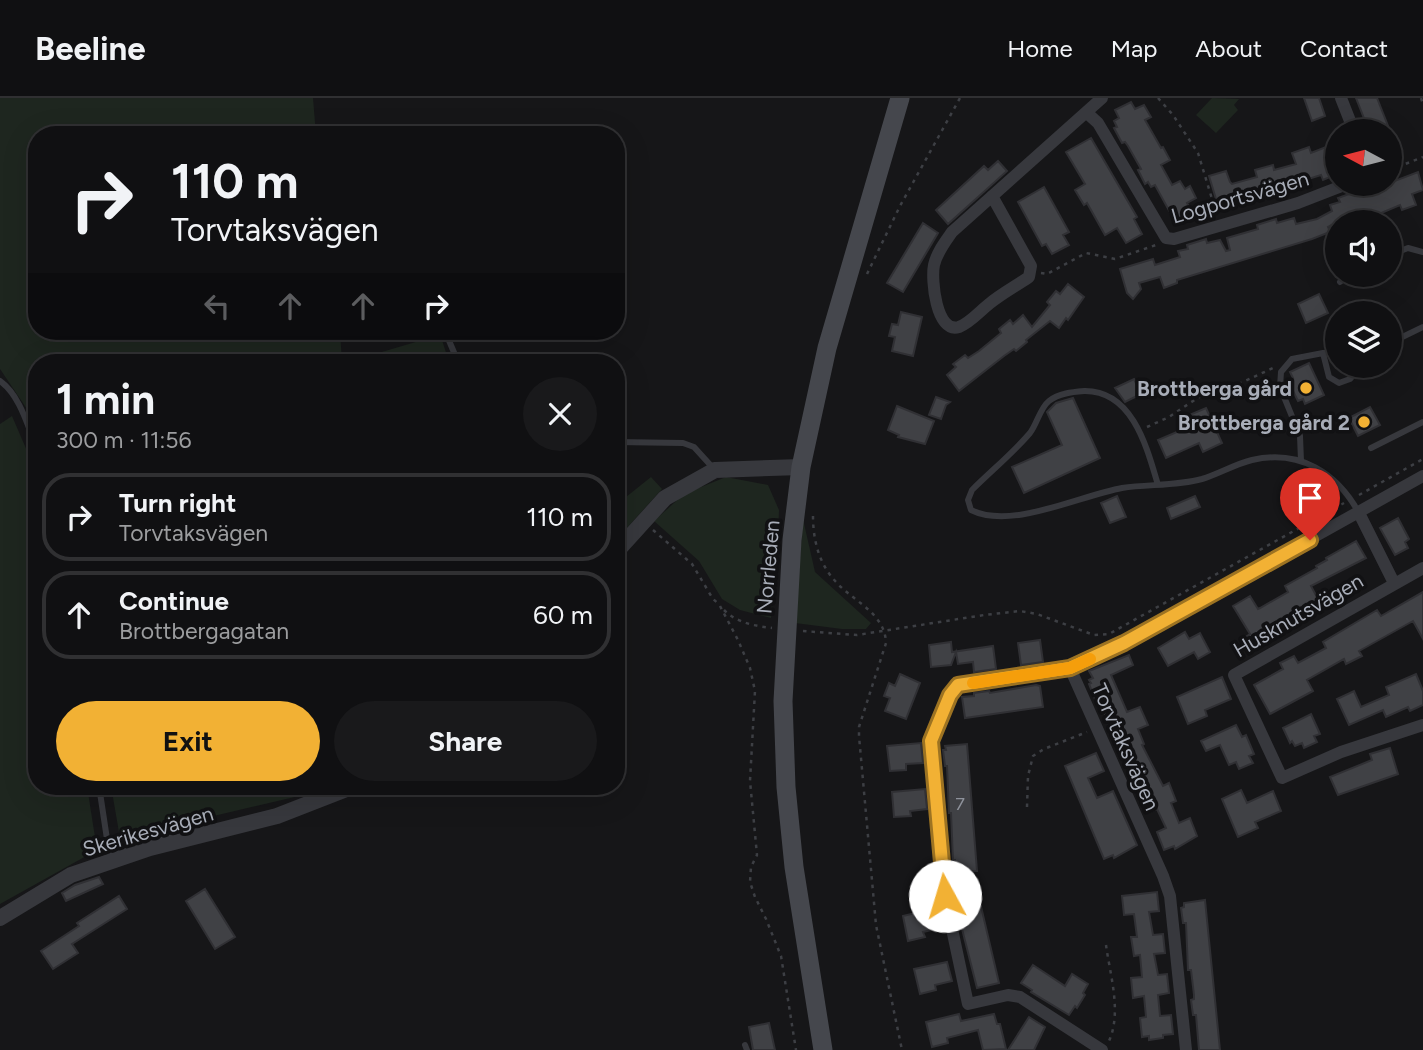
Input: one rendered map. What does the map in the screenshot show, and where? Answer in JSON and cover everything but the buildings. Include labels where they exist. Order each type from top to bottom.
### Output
[{"type":"main road","name":"Norrleden","points":[[823,1050],[794,867],[783,732],[792,540],[801,467],[827,348],[900,98]]},
{"type":"street","points":[[992,196],[1031,266],[1031,271],[1029,276],[960,327],[952,328],[944,323],[934,294],[932,278],[939,250],[952,232],[992,196],[1087,113],[1102,98]]},
{"type":"street","points":[[1341,98],[1349,119]]},
{"type":"street","name":"Logportsvägen","points":[[1087,113],[1098,123],[1166,238],[1174,239],[1220,226],[1325,193]]},
{"type":"street","points":[[625,541],[665,498],[715,470],[801,467]]},
{"type":"street","points":[[1070,668],[1124,643],[1423,476]]},
{"type":"street","name":"Husknutsvägen","points":[[1359,513],[1394,583]]},
{"type":"street","name":"Husknutsvägen","points":[[1423,568],[1234,674],[1282,778],[1352,748],[1423,725]]},
{"type":"street","name":"Torvtaksvägen","points":[[1103,1050],[1020,997],[1008,995],[968,1004],[949,922],[931,741],[950,695],[958,685],[1070,668],[1170,896],[1186,1050]]},
{"type":"street","name":"Skerikesvägen","points":[[0,918],[71,875],[149,848],[277,816],[331,795]]},
{"type":"lane","points":[[1402,250],[1408,248],[1423,252]]},
{"type":"lane","points":[[1402,337],[1423,327]]},
{"type":"lane","points":[[1301,461],[1300,436],[1280,387],[1281,372],[1292,359],[1323,353],[1325,361]]},
{"type":"lane","points":[[1331,378],[1339,383],[1351,378]]},
{"type":"lane","points":[[0,381],[21,409],[28,426]]},
{"type":"lane","points":[[1158,485],[1144,438],[1125,410],[1111,397],[1092,391],[1069,392],[1048,401],[1031,432],[972,490],[968,500],[971,510],[984,517],[1034,513],[1088,495],[1125,488],[1158,485],[1203,478],[1253,460],[1276,458],[1301,461],[1336,480],[1359,513]]},
{"type":"lane","points":[[1371,448],[1423,422]]},
{"type":"lane","points":[[625,442],[690,444],[715,470]]},
{"type":"lane","points":[[100,795],[110,861]]},
{"type":"path","points":[[867,274],[900,206],[960,98]]},
{"type":"path","points":[[1158,98],[1173,115],[1198,153],[1220,226]]},
{"type":"path","points":[[1421,98],[1423,104]]},
{"type":"path","points":[[1402,165],[1423,157]]},
{"type":"path","points":[[1031,271],[1047,274],[1086,253],[1115,259],[1154,247],[1166,238]]},
{"type":"path","points":[[1139,431],[1199,397],[1230,388],[1292,359]]},
{"type":"path","points":[[796,630],[857,635],[1020,611],[1037,614],[1094,635],[1110,634],[1423,459]]},
{"type":"path","points":[[813,509],[814,539],[825,567],[840,587],[880,620],[886,630],[886,643],[859,727],[859,736],[876,925],[902,1050]]},
{"type":"path","points":[[642,521],[692,564],[713,598],[731,617],[754,626],[774,628]]},
{"type":"path","points":[[720,606],[742,650],[755,691],[750,781],[757,855],[751,867],[750,882],[781,956],[796,1050]]},
{"type":"path","points":[[1027,807],[1028,776],[1033,757],[1044,749],[1096,727]]},
{"type":"path","points":[[1103,1050],[1113,1030],[1115,1015],[1106,944]]},
{"type":"shaded area","points":[[0,98],[313,98],[315,126],[28,126],[28,340],[341,340],[341,354],[28,354],[28,411],[0,369]]},
{"type":"shaded area","points":[[1212,98],[1239,99],[1234,105],[1238,110],[1216,133],[1196,115]]},
{"type":"shaded area","points":[[442,340],[446,354],[375,354],[419,341]]},
{"type":"shaded area","points":[[12,416],[28,453],[28,795],[88,795],[97,850],[0,904],[0,424]]},
{"type":"shaded area","points":[[651,477],[662,489],[625,530],[625,498]]},
{"type":"shaded area","points":[[726,477],[768,485],[779,510],[777,566],[771,618],[740,610],[722,599],[699,561],[654,521],[684,494]]},
{"type":"shaded area","points":[[803,519],[815,572],[871,623],[866,629],[795,623]]},
{"type":"shaded area","points":[[113,795],[301,795],[299,796],[120,838]]},
{"type":"slow traffic","points":[[973,683],[1070,668],[1090,659]]},
{"type":"place","name":"Brottberga gård","points":[[1306,388]]},
{"type":"place","name":"Brottberga gård 2","points":[[1364,422]]},
{"type":"route","points":[[945,896],[931,741],[950,695],[958,685],[1070,668],[1124,643],[1310,540]]}]
